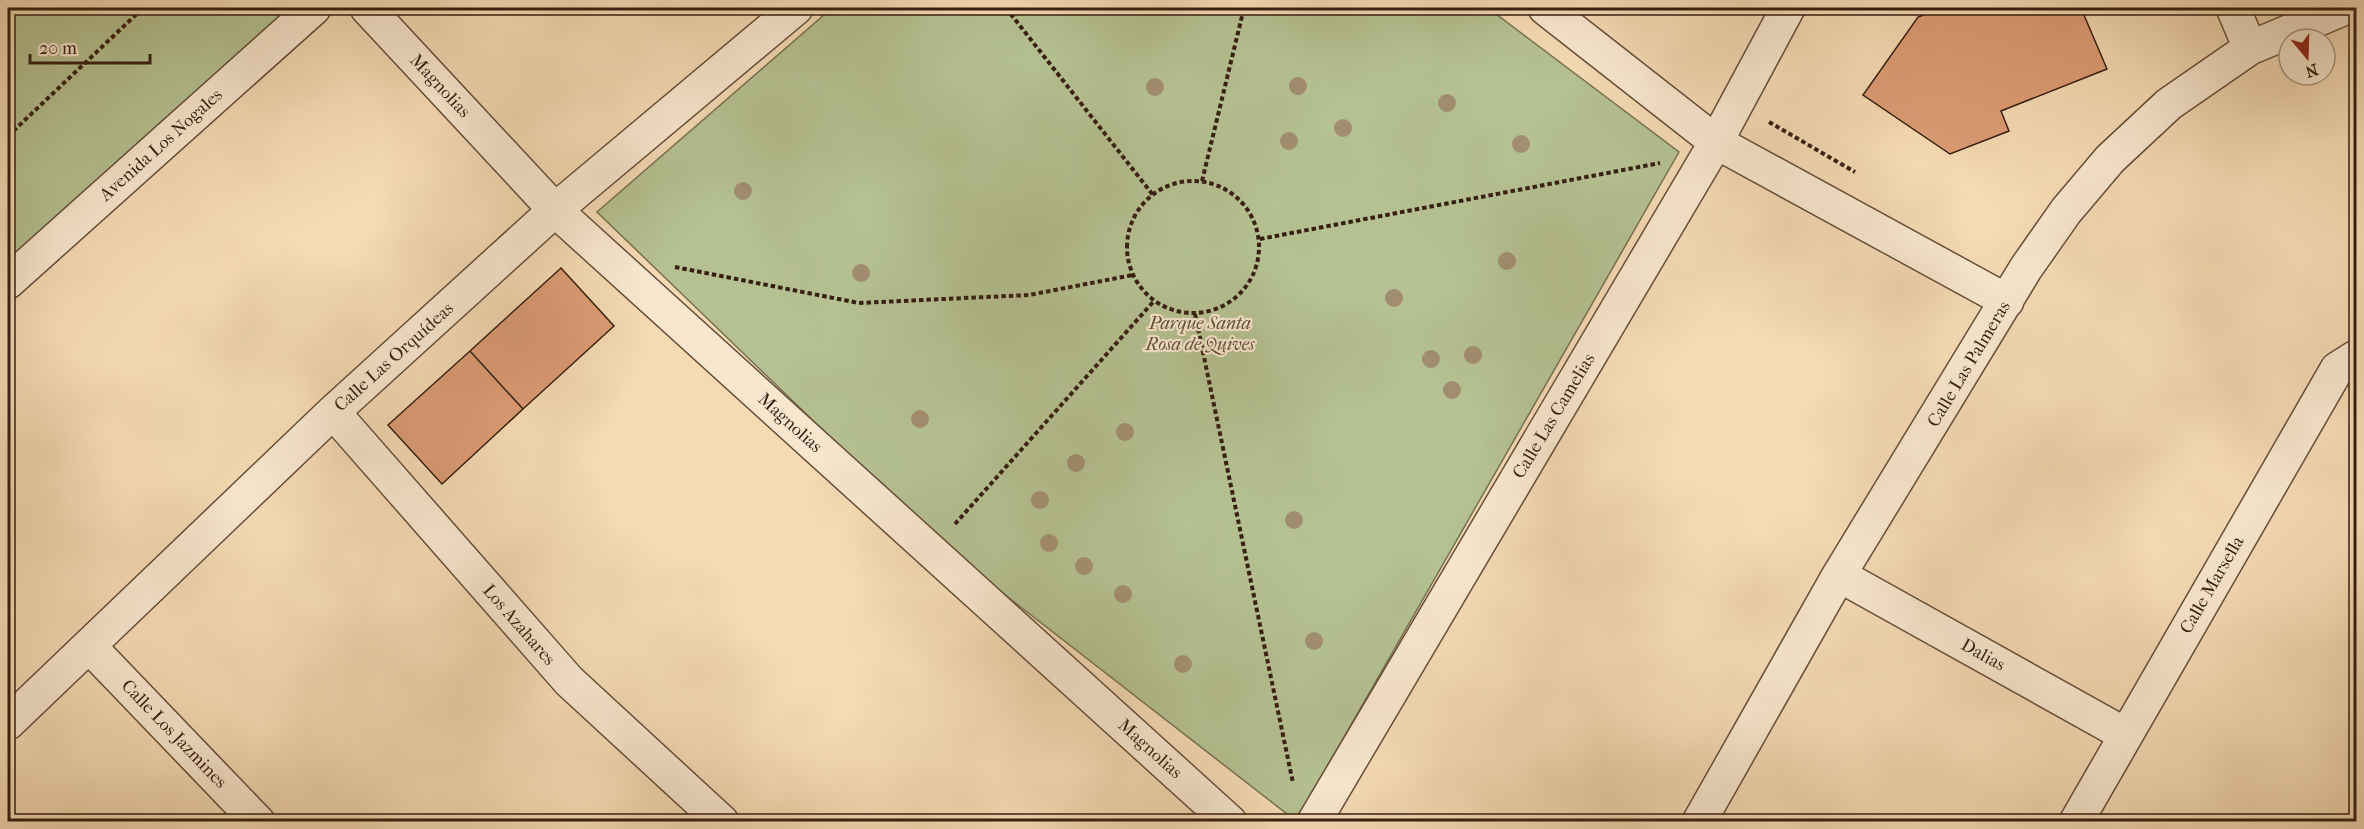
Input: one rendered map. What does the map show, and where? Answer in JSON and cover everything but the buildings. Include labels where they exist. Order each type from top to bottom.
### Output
[{"type":"street","name":"Avenida Los Nogales","points":[[8,282],[314,8]]},
{"type":"street","name":"Magnolias","points":[[367,8],[555,210],[1230,822]]},
{"type":"street","name":"Calle Las Orquídeas","points":[[8,723],[333,412],[555,210],[796,8]]},
{"type":"street","points":[[1545,8],[1709,155],[2007,301]]},
{"type":"street","name":"Calle Las Camelias","points":[[1314,822],[1709,155],[1788,8]]},
{"type":"street","points":[[2233,8],[2250,48]]},
{"type":"street","name":"Calle Las Palmeras","points":[[1699,822],[1839,575],[2026,267],[2059,220],[2110,159],[2169,104],[2250,48],[2345,8]]},
{"type":"street","name":"Calle Marsella","points":[[2076,822],[2337,369],[2356,357]]},
{"type":"street","name":"Los Azahares","points":[[333,412],[569,681],[722,822]]},
{"type":"street","name":"Dalias","points":[[1839,575],[2126,735]]},
{"type":"street","name":"Calle Los Jazmines","points":[[90,647],[258,822]]},
{"type":"path","points":[[8,136],[143,8]]},
{"type":"path","points":[[1006,8],[1153,195]]},
{"type":"path","points":[[1202,181],[1244,8]]},
{"type":"path","points":[[1766,117],[1770,125],[1860,175]]},
{"type":"path","points":[[1260,239],[1656,163],[1709,155]]},
{"type":"path","points":[[1202,181],[1222,187],[1241,200],[1254,218],[1260,239],[1259,261],[1251,281],[1236,298],[1217,309],[1195,314],[1174,311],[1154,301],[1139,285],[1129,266],[1127,244],[1131,223],[1153,195],[1179,182],[1202,181]]},
{"type":"path","points":[[666,265],[859,303],[1029,295],[1133,274]]},
{"type":"path","points":[[931,550],[1154,301]]},
{"type":"path","points":[[1195,314],[1294,787]]},
{"type":"green space","points":[[22,8],[292,8],[8,265],[8,21]]},
{"type":"green space","name":"Parque Santa Rosa de Quives","points":[[832,8],[1488,8],[1679,152],[1296,821],[946,549],[597,212]]}]
